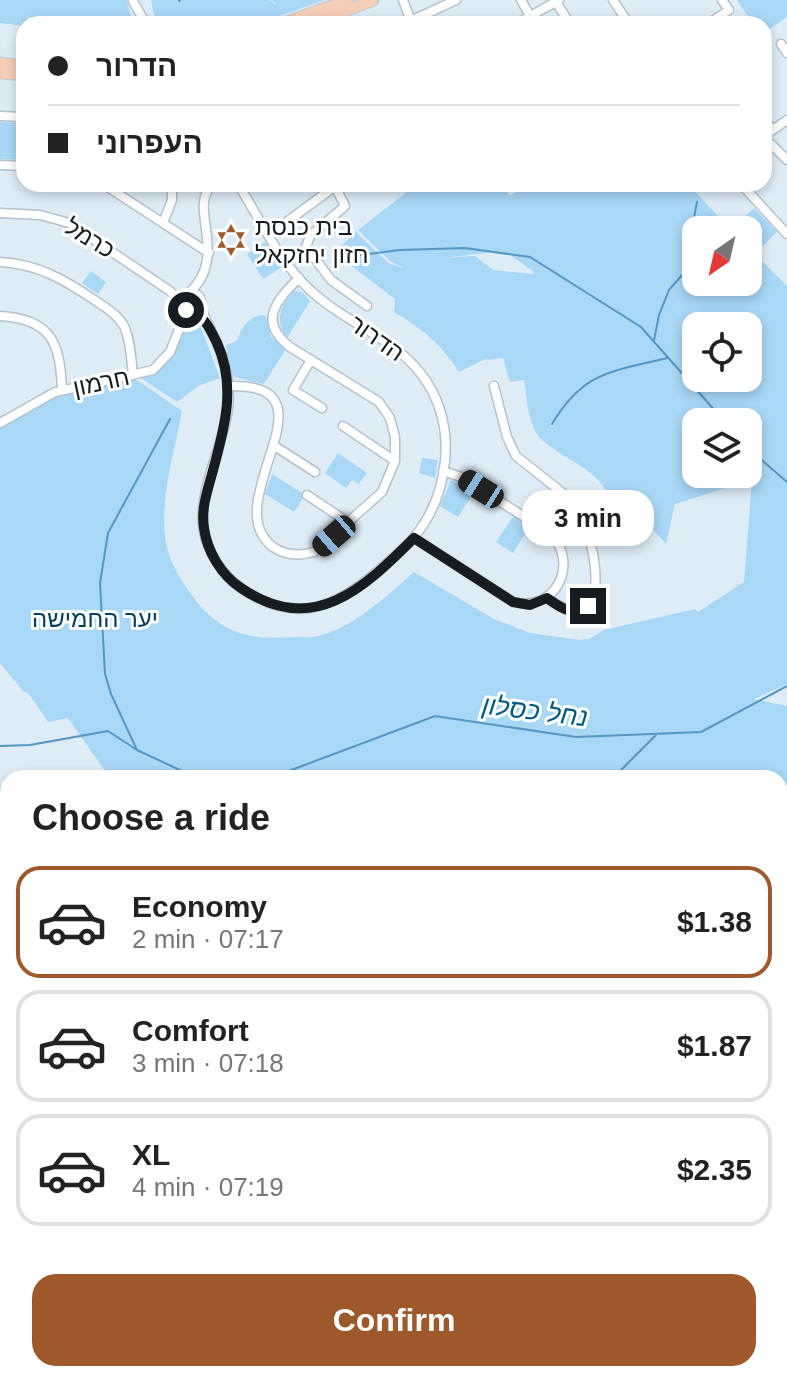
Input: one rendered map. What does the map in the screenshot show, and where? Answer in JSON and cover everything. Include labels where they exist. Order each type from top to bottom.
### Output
[{"type":"main road","points":[[303,16],[347,0]]},
{"type":"main road","points":[[332,16],[373,0]]},
{"type":"street","points":[[423,16],[456,0]]},
{"type":"street","points":[[521,0],[530,16],[557,1]]},
{"type":"street","points":[[720,16],[729,10],[722,0]]},
{"type":"street","points":[[781,44],[787,53]]},
{"type":"street","points":[[772,130],[787,120]]},
{"type":"street","points":[[772,145],[787,160]]},
{"type":"street","points":[[115,192],[209,253]]},
{"type":"street","points":[[163,223],[172,192]]},
{"type":"street","points":[[188,309],[188,294],[199,281],[209,253],[202,201],[206,192]]},
{"type":"street","name":"הדרור","points":[[201,301],[204,318],[221,351],[228,386],[224,432],[205,498],[203,519],[204,532],[213,555],[237,585],[278,606],[292,609],[322,607],[347,596],[414,538],[430,514],[446,451],[442,421],[434,395],[420,371],[400,350],[330,306],[299,278],[243,192]]},
{"type":"street","points":[[269,235],[327,192]]},
{"type":"street","points":[[339,192],[345,206],[310,236],[306,247],[331,280],[367,306]]},
{"type":"street","points":[[748,192],[787,234]]},
{"type":"street","name":"כרמל","points":[[0,213],[40,215],[69,223],[170,291],[179,295],[196,294],[201,301]]},
{"type":"street","points":[[0,262],[45,270],[72,284],[110,311],[124,326],[133,375]]},
{"type":"street","points":[[228,386],[252,386],[273,397],[280,411],[256,507],[257,525],[268,543],[284,554],[306,554],[320,548],[382,492],[395,461],[393,427],[379,402],[283,341],[272,321],[275,305],[299,278]]},
{"type":"street","points":[[199,281],[201,301]]},
{"type":"street","name":"כרמל","points":[[170,291],[188,309]]},
{"type":"street","name":"חרמון","points":[[0,423],[62,390],[153,370],[170,352],[188,309],[201,301]]},
{"type":"street","name":"הדרור","points":[[188,309],[204,318]]},
{"type":"street","points":[[0,316],[37,324],[51,338],[60,361],[62,390]]},
{"type":"street","points":[[311,360],[293,390],[322,408]]},
{"type":"street","points":[[494,386],[507,437],[516,456],[576,504],[585,523],[596,580],[594,598],[588,606],[574,612],[566,611],[547,598]]},
{"type":"street","points":[[343,426],[395,461]]},
{"type":"street","points":[[273,445],[315,472]]},
{"type":"street","points":[[414,538],[513,602],[530,605],[547,598],[557,586],[562,571],[562,554],[555,538],[461,477],[443,471]]},
{"type":"street","points":[[307,495],[349,523]]},
{"type":"green space","points":[[0,0],[127,0],[131,16],[16,16],[16,25],[0,23]]},
{"type":"green space","points":[[151,0],[270,0],[277,6],[272,0],[325,0],[279,16],[155,16]]},
{"type":"green space","points":[[737,0],[787,0],[787,17],[772,27],[772,16],[748,16]]},
{"type":"green space","points":[[0,122],[16,123],[16,160],[0,159]]},
{"type":"green space","name":"יער החמישה","points":[[407,192],[508,192],[509,196],[517,192],[695,192],[718,216],[682,216],[682,296],[762,296],[762,261],[787,286],[787,684],[754,699],[787,706],[787,770],[104,770],[68,718],[48,722],[29,694],[0,663],[0,423],[62,389],[134,378],[182,411],[164,510],[166,543],[171,560],[186,587],[208,614],[246,635],[311,637],[341,628],[414,572],[494,619],[530,633],[580,640],[589,639],[604,630],[695,609],[698,612],[744,582],[751,488],[762,488],[762,408],[682,408],[682,488],[726,488],[675,504],[666,544],[643,521],[613,513],[610,499],[596,478],[542,440],[529,412],[524,380],[510,382],[503,358],[483,360],[459,372],[431,338],[394,312],[395,299],[341,258],[341,246],[356,232],[388,263],[404,268],[390,261],[358,230]],"holes":[[[495,252],[492,253],[510,255],[534,272],[493,270],[475,256],[442,258]]]},
{"type":"green space","points":[[754,208],[762,216],[746,216]]},
{"type":"green space","points":[[762,216],[777,232],[762,247]]},
{"type":"green space","points":[[265,242],[282,267],[263,279],[247,254]]},
{"type":"green space","points":[[91,271],[106,282],[98,294],[82,283]]},
{"type":"green space","points":[[295,291],[303,293],[310,301],[287,338],[280,313]]},
{"type":"green space","points":[[261,315],[266,316],[271,337],[286,349],[264,384],[234,377],[229,369],[226,345],[237,341],[246,324]]},
{"type":"green space","points":[[189,317],[198,320],[220,378],[200,385],[177,402],[141,378],[165,363]]},
{"type":"green space","points":[[338,453],[367,473],[359,484],[352,480],[346,488],[325,473]]},
{"type":"green space","points":[[422,458],[438,460],[435,478],[419,473]]},
{"type":"green space","points":[[272,474],[305,495],[294,512],[265,494]]},
{"type":"green space","points":[[451,480],[474,492],[458,517],[440,506]]},
{"type":"green space","points":[[514,515],[530,526],[513,553],[496,542]]},
{"type":"waterway","points":[[654,340],[669,290],[683,274],[697,202]]},
{"type":"waterway","points":[[361,255],[465,248],[530,257],[641,327],[713,408]]},
{"type":"waterway","points":[[552,424],[576,393],[600,376],[667,358]]},
{"type":"waterway","points":[[137,750],[105,674],[100,583],[108,533],[170,419]]},
{"type":"waterway","points":[[762,460],[787,482]]},
{"type":"waterway","name":"נחל כסלון","points":[[291,770],[435,716],[576,737],[701,732],[787,686]]},
{"type":"waterway","points":[[0,746],[30,745],[108,731],[137,750],[180,770]]},
{"type":"waterway","points":[[621,770],[656,735]]},
{"type":"place","name":"בית כנסת חזון יחזקאל","points":[[231,240]]},
{"type":"route","points":[[186,310],[204,318],[221,351],[228,377],[224,432],[205,498],[203,519],[207,543],[218,565],[237,585],[251,595],[278,606],[292,609],[322,607],[347,596],[362,585],[414,538],[513,602],[530,605],[547,598],[566,611],[574,612],[588,606]]}]
